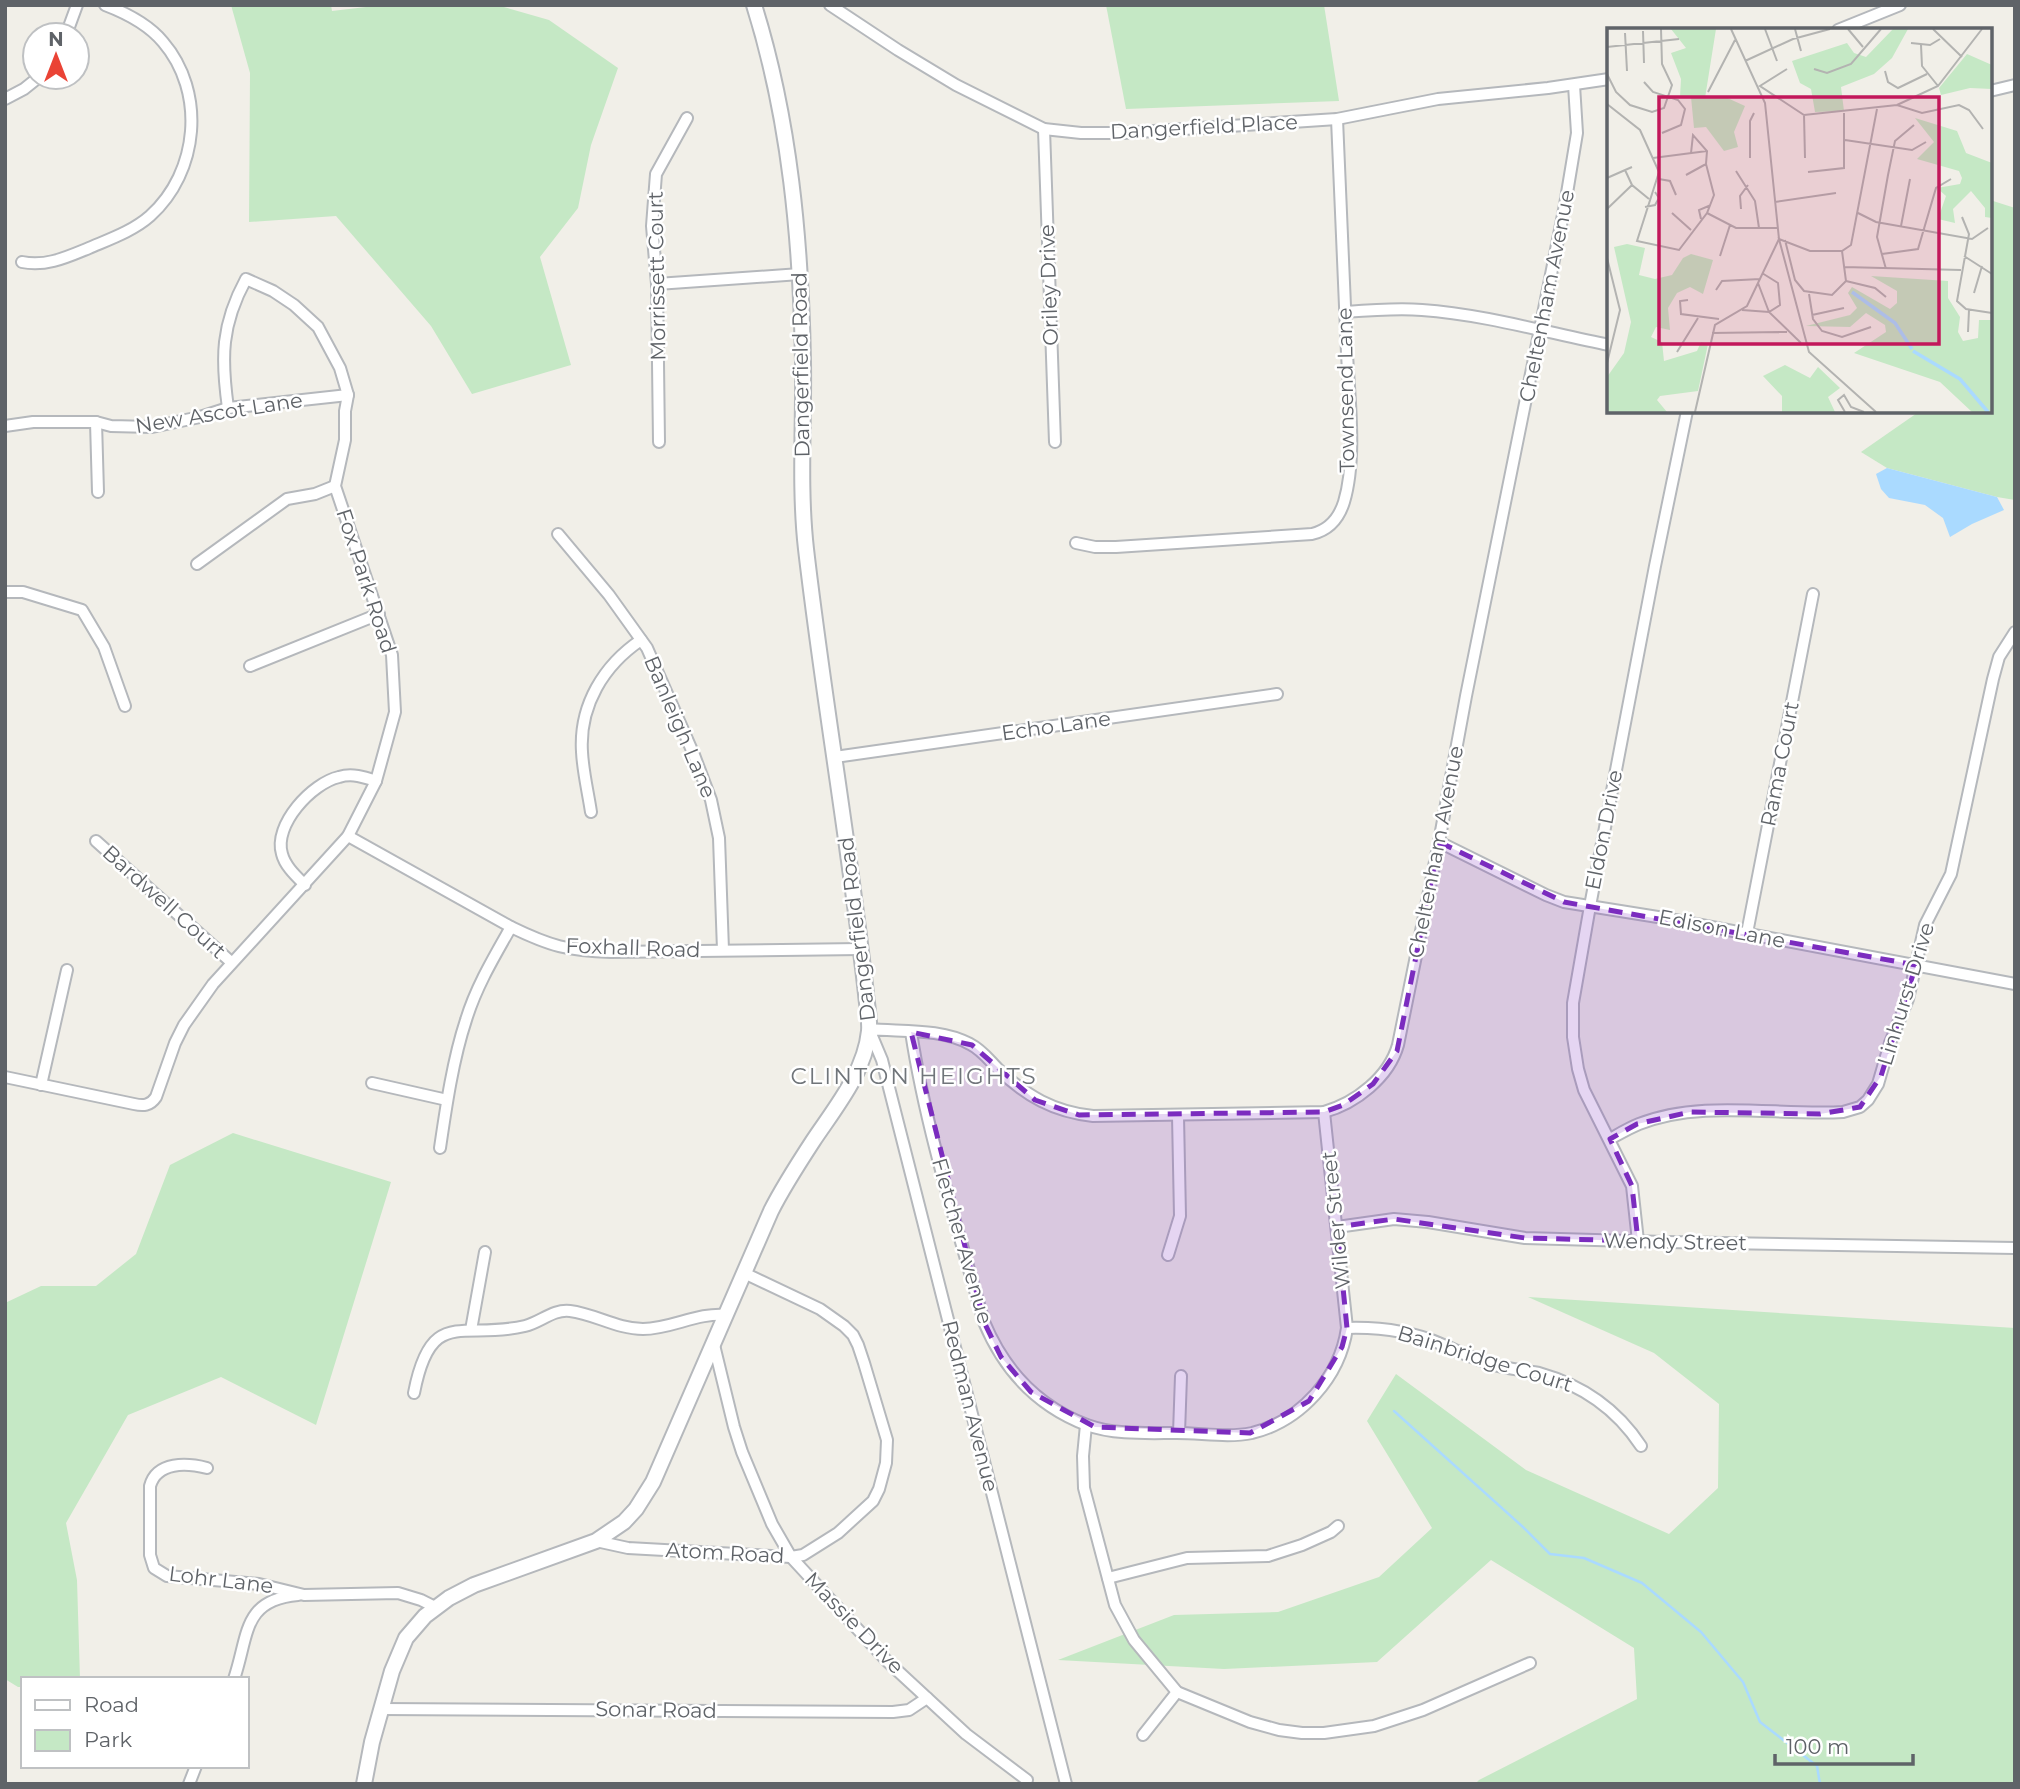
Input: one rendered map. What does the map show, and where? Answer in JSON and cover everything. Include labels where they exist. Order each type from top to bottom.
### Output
[{"type":"street","points":[[22,262],[50,262],[136,226],[150,216],[170,194],[186,160],[192,130],[190,100],[174,58],[152,31],[128,15],[105,5]]},
{"type":"street","name":"Dangerfield Road","points":[[364,1784],[381,1709],[401,1648],[416,1625],[435,1607],[474,1585],[596,1541],[630,1516],[653,1482],[779,1195],[856,1072],[865,1049],[869,1029],[862,949],[806,545],[798,237],[785,133],[766,43],[754,5]]},
{"type":"street","name":"Dangerfield Place","points":[[830,5],[956,85],[1044,129],[1081,133],[1123,133],[1337,119],[1438,99],[1607,79]]},
{"type":"street","points":[[1843,28],[1900,5]]},
{"type":"street","name":"Cheltenham Avenue","points":[[869,1029],[931,1032],[972,1045],[1035,1100],[1058,1110],[1093,1116],[1324,1112],[1336,1109],[1359,1096],[1379,1078],[1394,1056],[1401,1035],[1466,692],[1540,330],[1575,148],[1577,121],[1574,85]]},
{"type":"street","points":[[1992,91],[2015,85]]},
{"type":"street","points":[[5,99],[21,90]]},
{"type":"street","name":"Morrissett Court","points":[[659,442],[657,284],[652,226],[656,174],[687,118]]},
{"type":"street","name":"Townsend Lane","points":[[1076,543],[1115,547],[1312,534],[1330,526],[1339,515],[1344,501],[1351,449],[1337,119]]},
{"type":"street","name":"Oriley Drive","points":[[1044,129],[1055,442]]},
{"type":"street","points":[[657,284],[800,274]]},
{"type":"street","name":"Fox Park Road","points":[[41,1085],[144,1106],[156,1097],[175,1043],[213,984],[348,836],[376,780],[395,712],[392,655],[335,486],[345,440],[348,395],[340,368],[318,327],[295,305],[246,279],[231,314],[222,355],[228,408]]},
{"type":"street","points":[[1345,312],[1425,310],[1607,345]]},
{"type":"street","name":"New Ascot Lane","points":[[5,426],[33,422],[96,422],[111,426],[152,427],[228,408],[348,395]]},
{"type":"street","name":"Eldon Drive","points":[[1638,1241],[1632,1186],[1584,1090],[1578,1069],[1573,1037],[1573,1003],[1687,413]]},
{"type":"street","points":[[96,422],[97,492]]},
{"type":"street","points":[[197,564],[287,499],[315,494],[335,486]]},
{"type":"street","name":"Banleigh Lane","points":[[558,534],[610,595],[653,660],[711,800],[720,848],[723,950]]},
{"type":"street","points":[[5,592],[23,592],[82,610],[104,647],[125,706]]},
{"type":"street","name":"Rama Court","points":[[1747,933],[1813,594]]},
{"type":"street","points":[[250,666],[379,614]]},
{"type":"street","name":"Linhurst Drive","points":[[1610,1139],[1637,1125],[1689,1112],[1820,1114],[1860,1108],[1868,1100],[1878,1084],[1890,1043],[1908,999],[1925,925],[1953,868],[1993,679],[1999,657],[2015,632]]},
{"type":"street","points":[[591,812],[581,750],[584,718],[590,700],[611,665],[641,640]]},
{"type":"street","name":"Echo Lane","points":[[835,757],[1277,694]]},
{"type":"street","points":[[305,885],[288,866],[281,850],[282,831],[289,817],[326,781],[349,775],[376,780]]},
{"type":"street","name":"Foxhall Road","points":[[348,836],[511,928],[537,940],[573,950],[625,952],[862,949]]},
{"type":"street","name":"Bardwell Court","points":[[96,841],[232,962]]},
{"type":"street","name":"Edison Lane","points":[[1439,842],[1564,902],[1747,933],[2015,984]]},
{"type":"street","points":[[440,1148],[447,1100],[465,1021],[485,974],[511,928]]},
{"type":"street","points":[[5,1077],[41,1085],[67,970]]},
{"type":"street","name":"Redman Avenue","points":[[869,1029],[882,1060],[1066,1784]]},
{"type":"street","name":"Fletcher Avenue","points":[[911,1032],[915,1061],[941,1168],[984,1322],[1001,1357],[1017,1378],[1050,1406],[1087,1425],[1138,1432],[1228,1436],[1250,1433],[1265,1429],[1296,1413],[1315,1396],[1330,1374],[1347,1328]]},
{"type":"street","points":[[372,1083],[447,1100]]},
{"type":"street","name":"Wilder Street","points":[[1324,1112],[1347,1328]]},
{"type":"street","points":[[1168,1255],[1180,1216],[1178,1115]]},
{"type":"street","name":"Wendy Street","points":[[1337,1227],[1394,1219],[1525,1238],[2015,1248]]},
{"type":"street","points":[[471,1330],[485,1252]]},
{"type":"street","name":"Atom Road","points":[[596,1541],[628,1548],[791,1557],[803,1555],[838,1533],[873,1502],[886,1463],[887,1440],[853,1335],[820,1309],[744,1273]]},
{"type":"street","points":[[414,1393],[425,1357],[437,1340],[446,1333],[524,1326],[563,1311],[645,1329],[710,1314],[727,1315]]},
{"type":"street","name":"Bainbridge Court","points":[[1347,1328],[1397,1330],[1493,1365],[1561,1380],[1600,1401],[1631,1430],[1641,1446]]},
{"type":"street","name":"Massie Drive","points":[[714,1345],[742,1452],[772,1524],[791,1557],[854,1627],[927,1698],[966,1734],[1027,1780]]},
{"type":"street","points":[[1179,1433],[1181,1376]]},
{"type":"street","points":[[1087,1425],[1083,1456],[1084,1488],[1115,1605],[1134,1640],[1177,1692],[1250,1722],[1279,1730],[1324,1733],[1374,1727],[1423,1710],[1530,1664]]},
{"type":"street","name":"Lohr Lane","points":[[207,1468],[178,1465],[162,1470],[152,1479],[150,1548],[155,1569],[167,1576],[259,1584],[304,1595],[398,1593],[435,1607]]},
{"type":"street","points":[[1108,1578],[1187,1558],[1268,1556],[1302,1545],[1338,1526]]},
{"type":"street","points":[[234,1677],[255,1613],[271,1601],[304,1595]]},
{"type":"street","points":[[1143,1735],[1177,1692]]},
{"type":"street","name":"Sonar Road","points":[[381,1709],[893,1712],[916,1707],[927,1698]]},
{"type":"highlighted area","points":[[1439,842],[1564,902],[1916,965],[1881,1076],[1860,1107],[1820,1114],[1690,1112],[1637,1124],[1610,1139],[1632,1186],[1638,1241],[1525,1238],[1394,1219],[1337,1227],[1347,1328],[1342,1347],[1309,1401],[1250,1433],[1095,1427],[1031,1392],[1001,1357],[984,1322],[911,1032],[972,1045],[1035,1100],[1079,1115],[1324,1112],[1343,1105],[1373,1084],[1397,1051]]},
{"type":"green space","points":[[231,5],[331,5],[332,11],[383,5],[497,5],[549,20],[618,68],[591,145],[578,208],[540,257],[571,365],[472,394],[431,326],[336,216],[249,222],[250,73]]},
{"type":"green space","points":[[1106,5],[1324,5],[1339,101],[1126,109]]},
{"type":"green space","points":[[1992,201],[2015,208],[2015,500],[1887,468],[1861,452],[1917,413],[1992,413]]},
{"type":"green space","points":[[233,1133],[391,1182],[316,1425],[221,1377],[128,1415],[66,1523],[77,1580],[80,1677],[21,1677],[21,1687],[18,1687],[5,1679],[5,1303],[41,1286],[96,1286],[136,1254],[170,1165]]},
{"type":"green space","points":[[1528,1297],[2015,1328],[2015,1784],[1475,1784],[1637,1699],[1634,1648],[1491,1560],[1377,1662],[1224,1669],[1058,1660],[1174,1615],[1278,1612],[1379,1577],[1432,1528],[1367,1421],[1396,1374],[1526,1470],[1669,1534],[1718,1488],[1719,1404],[1654,1353]]},
{"type":"water","points":[[1887,468],[1997,497],[2004,510],[1950,537],[1943,518],[1925,505],[1889,498],[1881,489],[1876,474]]},
{"type":"waterway","points":[[1394,1411],[1550,1554],[1584,1558],[1642,1583],[1701,1632],[1743,1682],[1760,1722],[1817,1766],[1820,1784]]},
{"type":"district","name":"CLINTON HEIGHTS","points":[[914,1076]]}]
